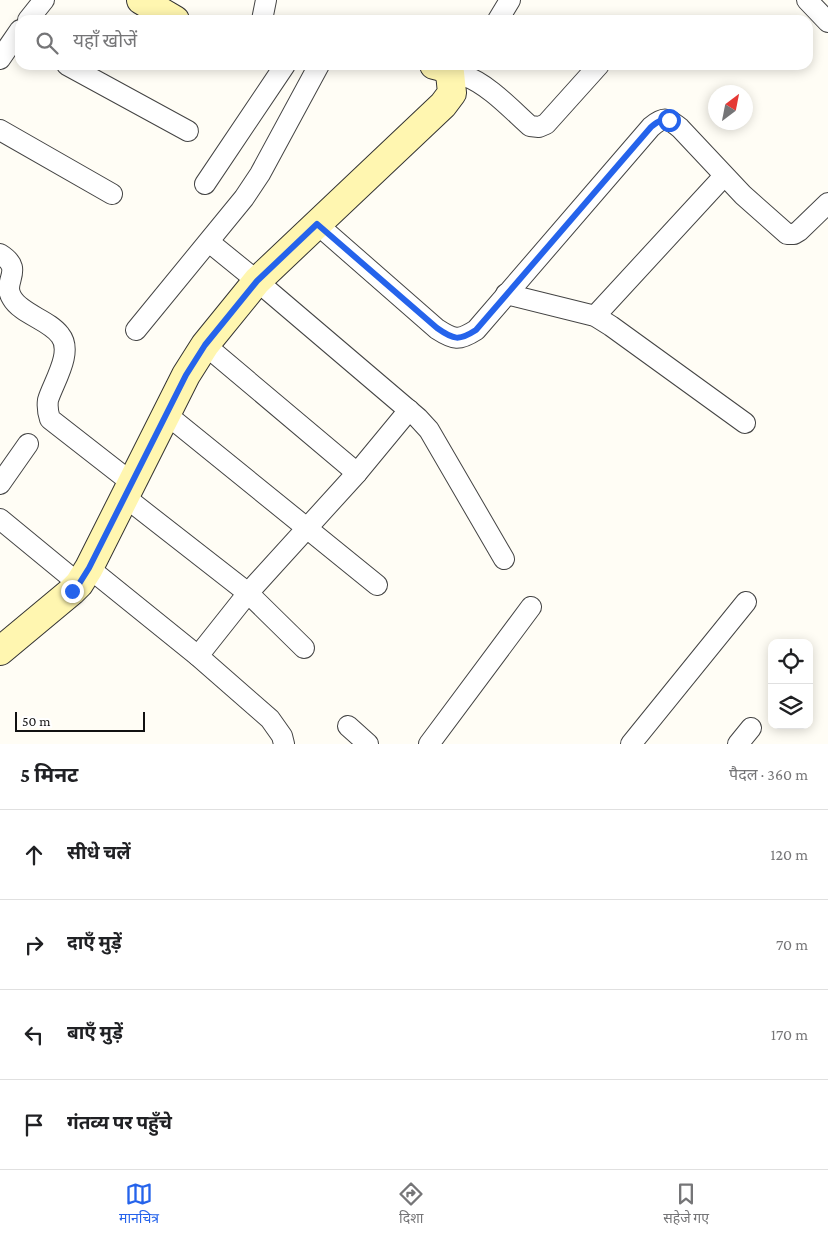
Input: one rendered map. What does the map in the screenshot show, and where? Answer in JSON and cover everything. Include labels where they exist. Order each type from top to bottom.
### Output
[{"type":"street","points":[[32,15],[44,0]]},
{"type":"street","points":[[141,0],[167,15]]},
{"type":"street","points":[[263,15],[266,0]]},
{"type":"street","points":[[501,15],[510,0]]},
{"type":"street","points":[[807,0],[828,22]]},
{"type":"street","points":[[0,59],[15,39]]},
{"type":"street","points":[[76,70],[188,131]]},
{"type":"street","points":[[205,184],[282,70]]},
{"type":"street","points":[[136,330],[232,214],[260,174],[316,70]]},
{"type":"street","points":[[0,651],[84,576],[186,375],[205,345],[257,281],[443,105],[452,93],[455,70],[484,87],[530,126],[539,127],[546,124],[595,70]]},
{"type":"street","points":[[317,224],[437,328],[451,338],[464,338],[476,330],[658,122],[664,119],[669,120],[680,128],[724,176],[787,234],[794,234],[828,203]]},
{"type":"street","points":[[0,130],[112,194]]},
{"type":"street","points":[[595,316],[724,176]]},
{"type":"street","points":[[208,242],[257,281],[429,430],[504,559]]},
{"type":"street","points":[[0,254],[13,266],[9,288],[11,297],[61,336],[65,347],[64,359],[48,402],[50,419],[248,593],[304,648]]},
{"type":"street","points":[[506,294],[595,316],[745,423]]},
{"type":"street","points":[[205,345],[357,473]]},
{"type":"street","points":[[198,656],[248,593],[357,473],[408,410]]},
{"type":"street","points":[[166,414],[377,585]]},
{"type":"street","points":[[0,484],[28,444]]},
{"type":"street","points":[[0,519],[198,656],[270,719],[282,736],[284,744]]},
{"type":"street","points":[[631,744],[746,602]]},
{"type":"street","points":[[429,744],[530,607]]},
{"type":"street","points":[[348,726],[368,744]]},
{"type":"street","points":[[738,744],[751,728]]},
{"type":"route","points":[[72,591],[89,568],[186,375],[205,345],[257,281],[317,224],[437,328],[451,338],[464,338],[476,330],[651,127],[664,119],[669,120]]}]
